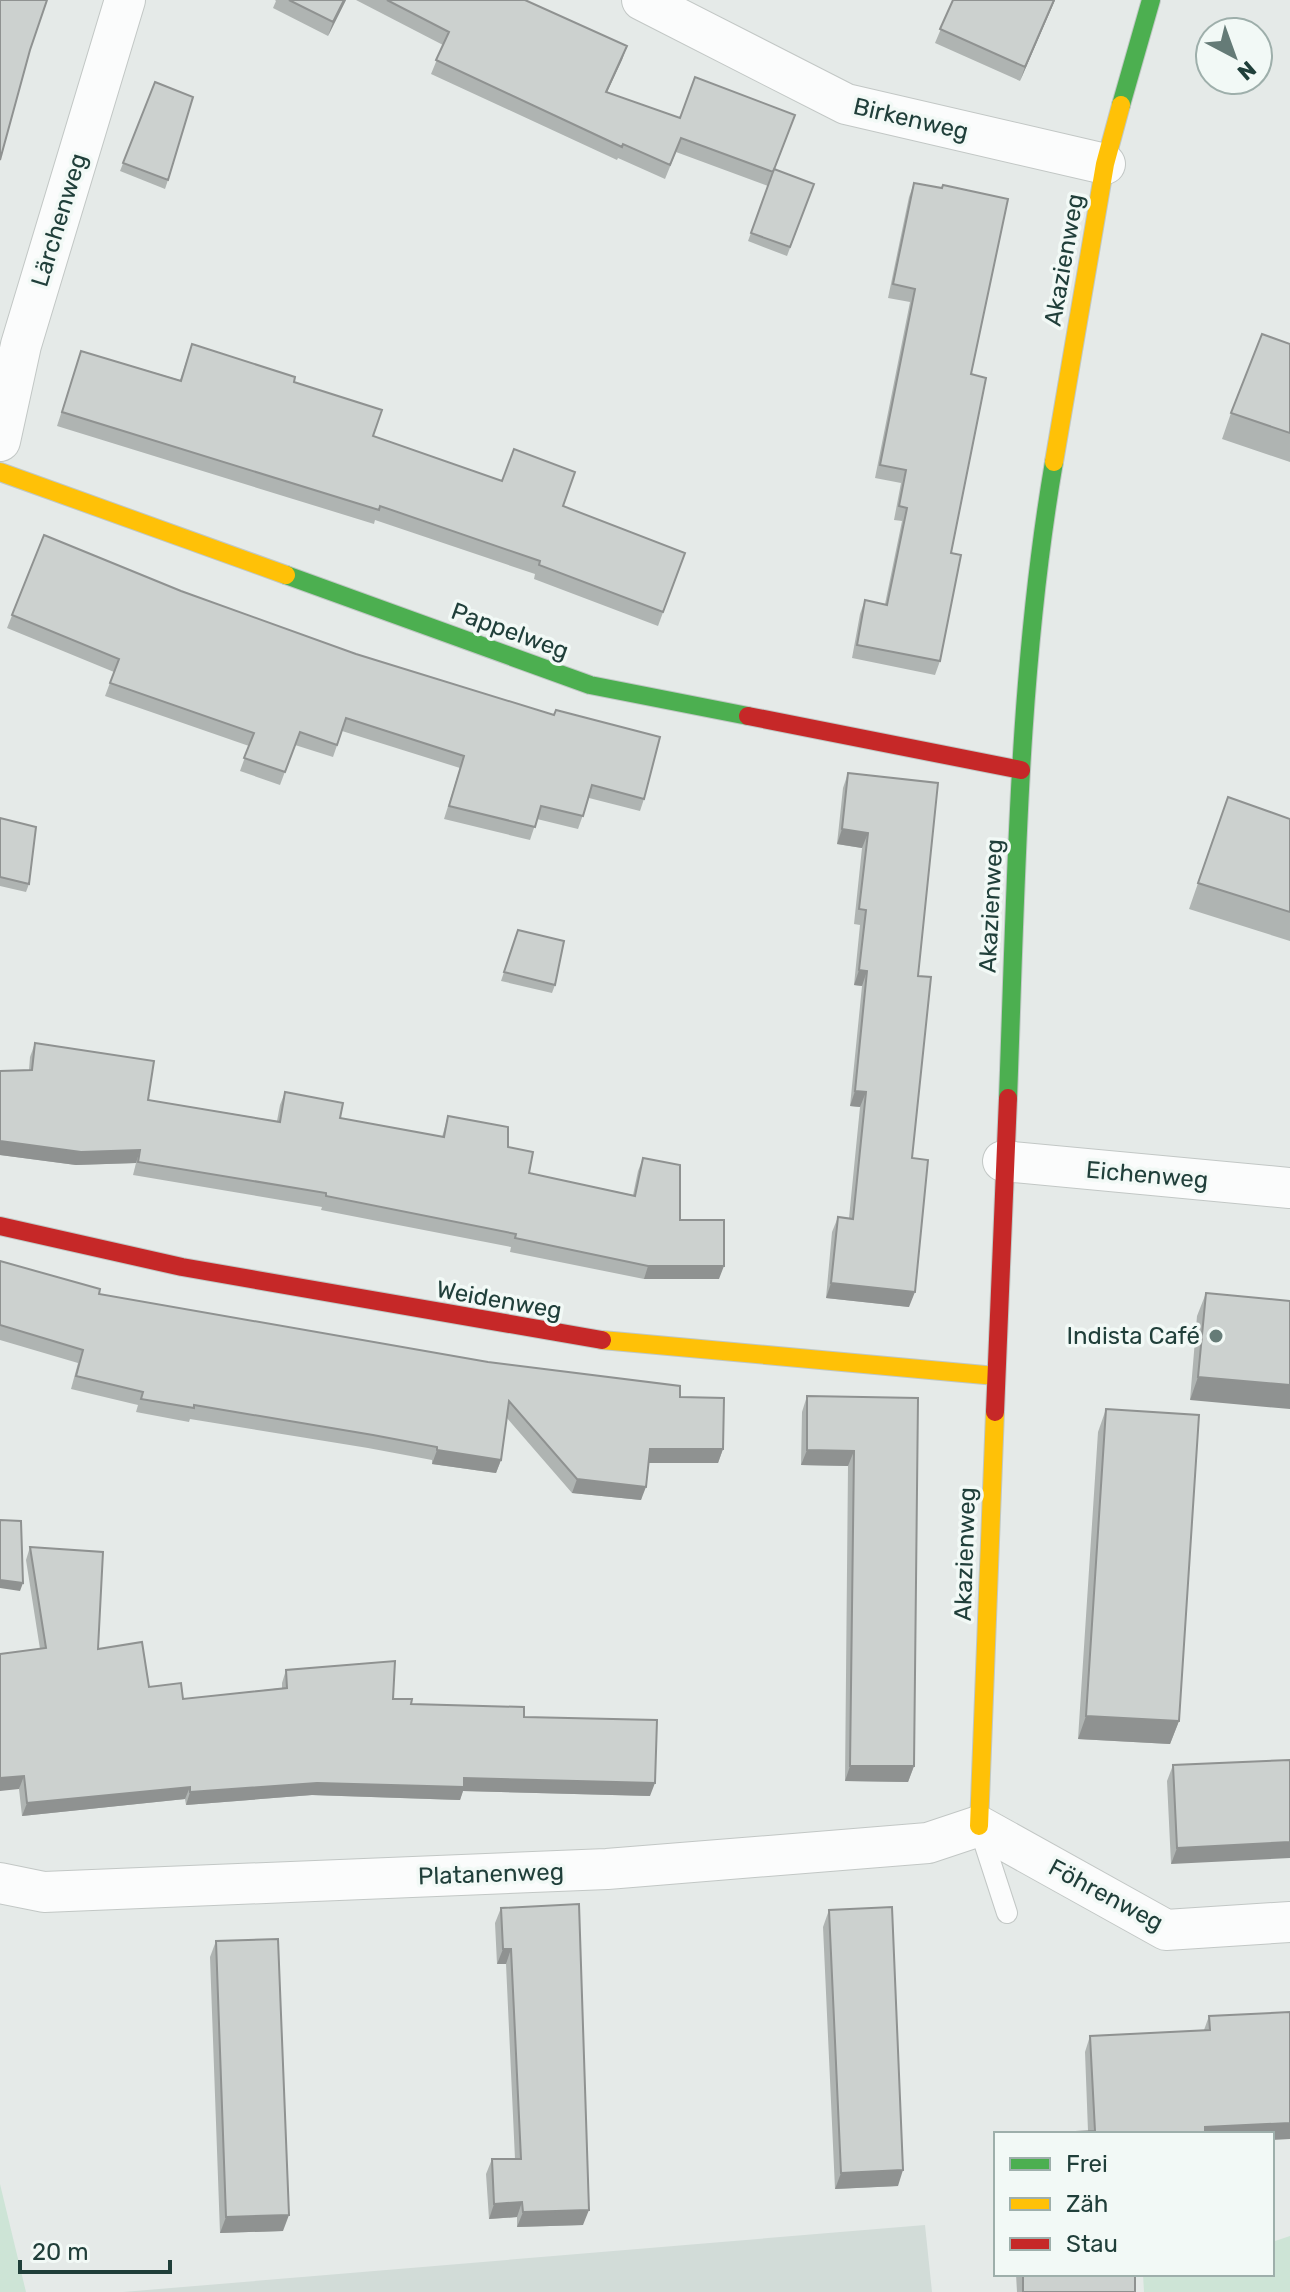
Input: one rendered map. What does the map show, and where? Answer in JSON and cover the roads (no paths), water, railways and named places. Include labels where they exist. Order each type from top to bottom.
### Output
[{"type":"street","name":"Lärchenweg","points":[[0,441],[21,345],[125,0]]},
{"type":"street","name":"Birkenweg","points":[[642,0],[846,104],[1105,164]]},
{"type":"street","name":"Akazienweg","points":[[979,1826],[1003,1161],[1021,770],[1041,536],[1105,164],[1151,0]]},
{"type":"street","name":"Pappelweg","points":[[0,472],[590,685],[1021,770]]},
{"type":"street","name":"Eichenweg","points":[[1003,1161],[1290,1188]]},
{"type":"street","name":"Weidenweg","points":[[0,1226],[182,1267],[579,1338],[996,1376]]},
{"type":"street","name":"Platanenweg","points":[[0,1884],[44,1892],[607,1869],[928,1843],[979,1826]]},
{"type":"street","name":"Föhrenweg","points":[[979,1826],[1166,1930],[1290,1922]]},
{"type":"lane","points":[[979,1826],[1007,1913]]},
{"type":"place","name":"Indista Café","points":[[1216,1336]]}]
